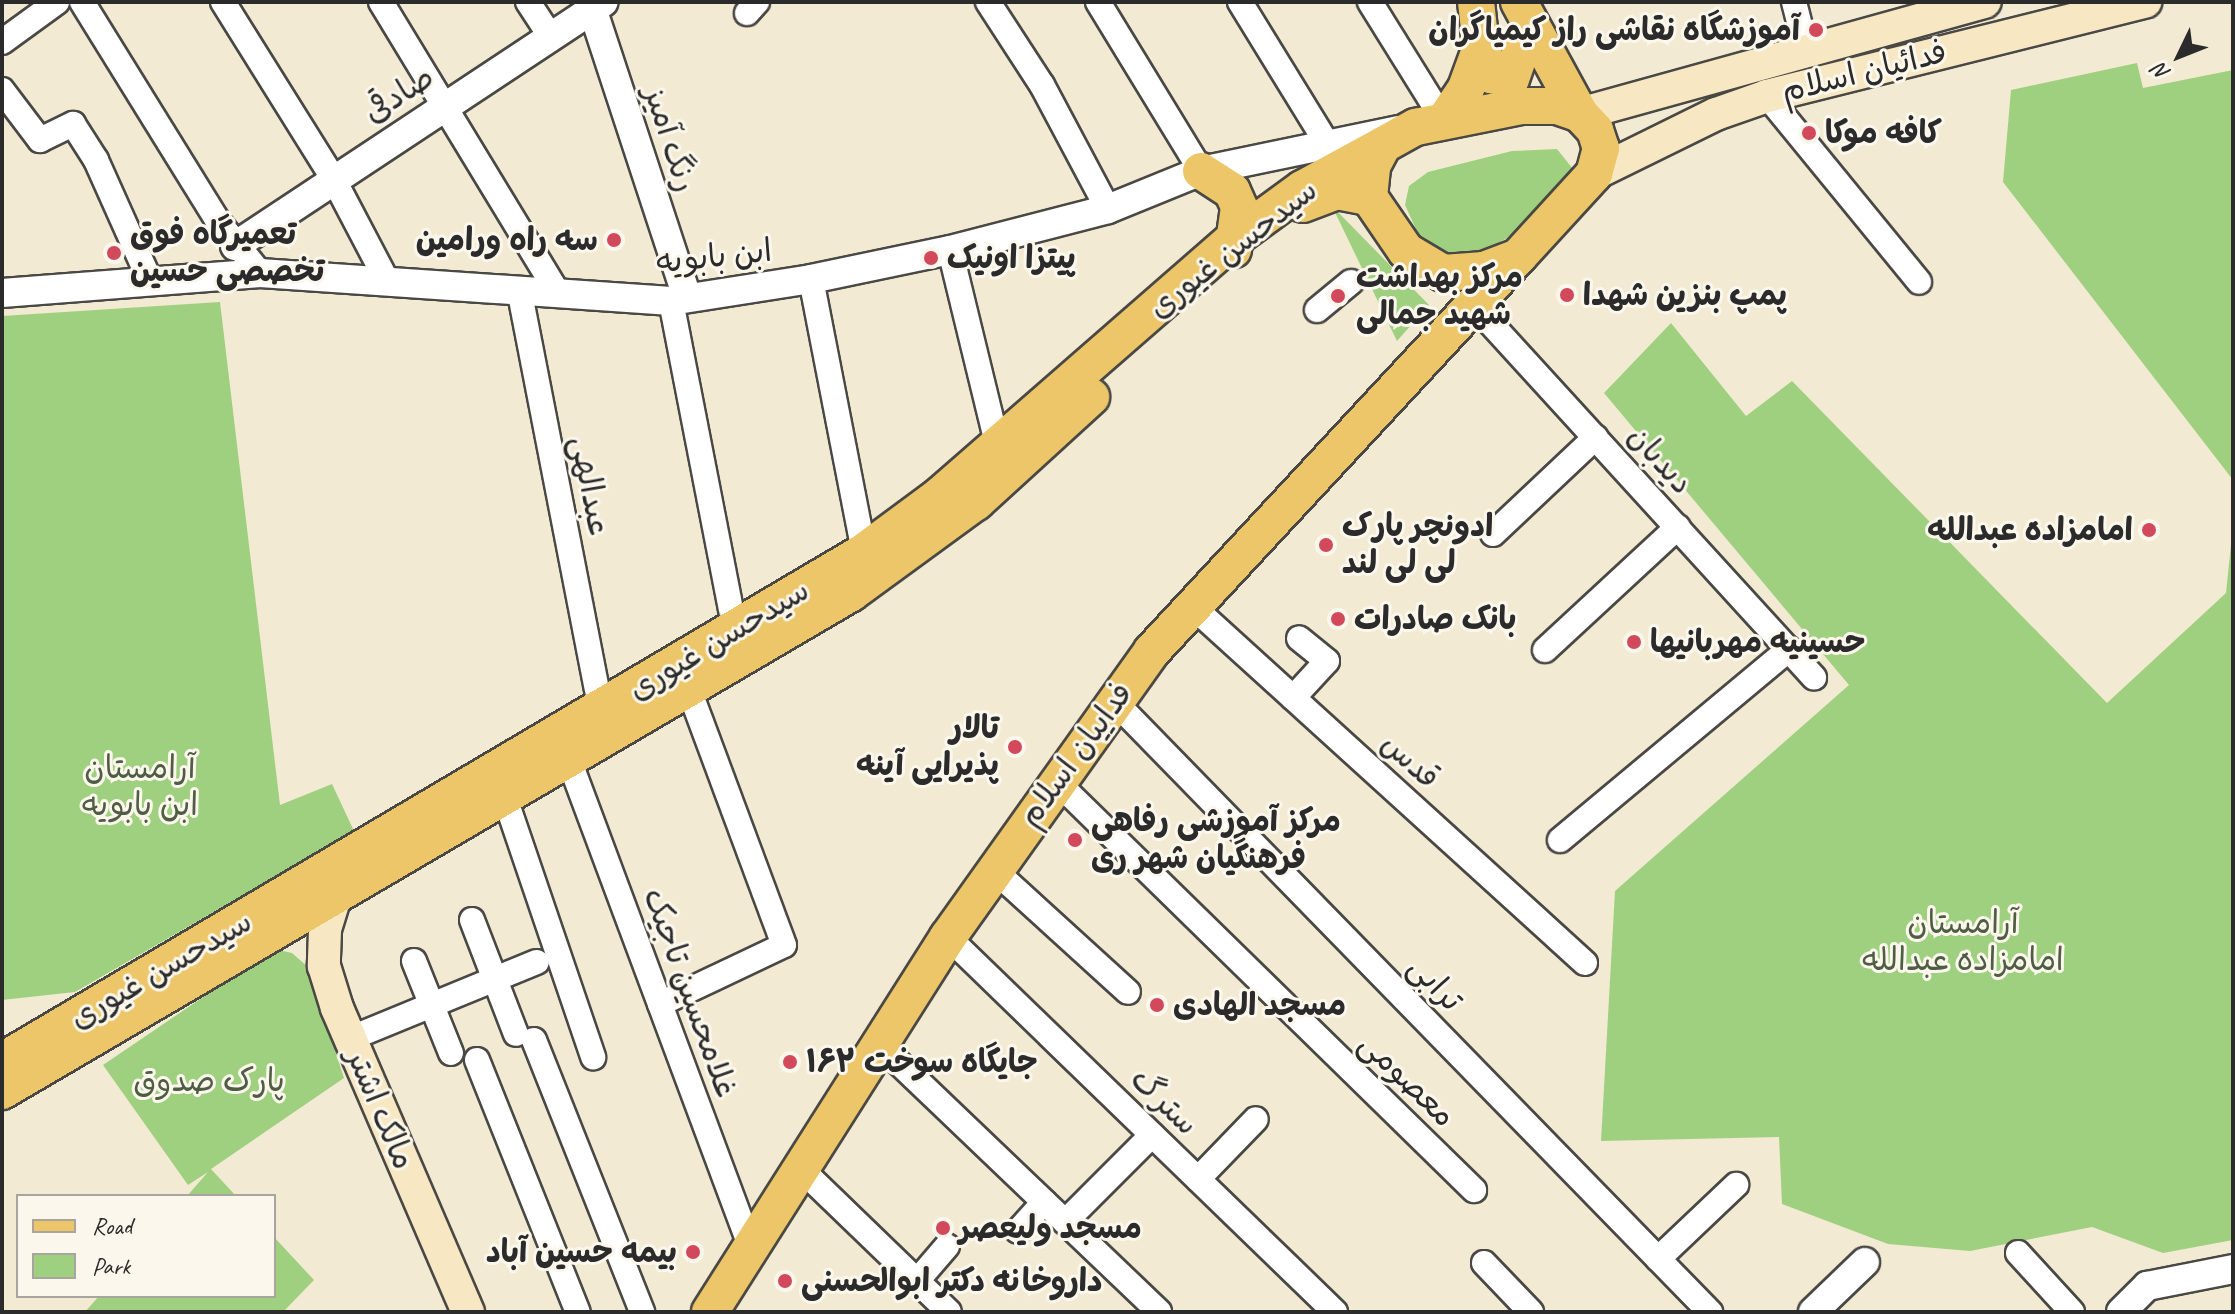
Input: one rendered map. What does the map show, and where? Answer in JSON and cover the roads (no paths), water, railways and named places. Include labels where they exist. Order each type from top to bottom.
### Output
[{"type":"main road","points":[[1476,2],[1481,47],[1491,75],[1511,79],[1524,13]]},
{"type":"main road","name":"فدائیان اسلام","points":[[1594,174],[1716,114],[1767,96],[2145,2]]},
{"type":"main road","name":"فدائیان اسلام","points":[[1580,114],[1975,3]]},
{"type":"main road","points":[[1524,13],[1601,148],[1594,174],[1570,204],[1518,257],[1484,270],[1443,273],[1406,251],[1369,197],[1372,166],[1383,145],[1430,124],[1521,106],[1557,106],[1580,114]]},
{"type":"main road","points":[[1430,124],[1466,88],[1481,47]]},
{"type":"main road","name":"سیدحسن غیوری","points":[[2,1091],[334,900],[913,553],[976,502],[1302,189],[1383,145]]},
{"type":"main road","points":[[1201,171],[1232,191],[1239,207],[1232,255]]},
{"type":"main road","name":"سیدحسن غیوری","points":[[2,1061],[837,570],[998,447],[1232,255],[1310,198],[1337,191],[1369,197]]},
{"type":"main road","name":"فداییان اسلام","points":[[710,1312],[948,937],[1114,701],[1192,606],[1518,257]]},
{"type":"main road","name":"مالک اشتر","points":[[334,900],[325,930],[324,966],[349,1039],[468,1312]]},
{"type":"street","points":[[2,42],[57,2]]},
{"type":"street","points":[[82,2],[235,246],[260,273]]},
{"type":"street","points":[[223,2],[333,178],[387,281]]},
{"type":"street","points":[[381,2],[557,292]]},
{"type":"street","points":[[528,2],[551,37]]},
{"type":"street","points":[[988,2],[1042,85],[1108,209]]},
{"type":"street","points":[[1098,2],[1201,171]]},
{"type":"street","points":[[1240,2],[1326,142]]},
{"type":"street","points":[[1370,2],[1430,124]]},
{"type":"street","points":[[1794,2],[1806,49]]},
{"type":"street","name":"صادقی","points":[[235,246],[333,178],[551,37],[595,4]]},
{"type":"street","name":"رنگ آمیز","points":[[595,4],[679,299]]},
{"type":"street","points":[[1767,96],[1919,282]]},
{"type":"street","points":[[6,105],[40,140],[73,124],[96,160],[150,281]]},
{"type":"street","name":"ابن بابویه","points":[[2,293],[260,273],[520,294],[557,292],[679,299],[811,279],[950,250],[1108,209],[1201,171],[1326,142],[1430,124]]},
{"type":"street","points":[[1449,331],[1470,327],[1563,232],[1570,204]]},
{"type":"street","points":[[950,250],[998,447]]},
{"type":"street","points":[[811,279],[861,536]]},
{"type":"street","points":[[1317,310],[1351,282]]},
{"type":"street","name":"عبدالهی","points":[[520,294],[597,690]]},
{"type":"street","points":[[679,299],[731,610]]},
{"type":"street","name":"دیدبان","points":[[1483,315],[1814,677]]},
{"type":"street","points":[[1493,534],[1596,437]]},
{"type":"street","points":[[1545,650],[1678,527]]},
{"type":"street","name":"قدس","points":[[1192,606],[1585,963]]},
{"type":"street","points":[[1293,698],[1327,661],[1299,638]]},
{"type":"street","points":[[1560,840],[1789,649]]},
{"type":"street","points":[[660,1004],[784,945],[689,689]]},
{"type":"street","name":"ترابی","points":[[1114,701],[1710,1312]]},
{"type":"street","name":"غلامحسین تاجیک","points":[[569,760],[751,1248]]},
{"type":"street","name":"معصومی","points":[[1056,781],[1474,1190]]},
{"type":"street","points":[[505,798],[593,1057]]},
{"type":"street","points":[[994,870],[1128,992]]},
{"type":"street","points":[[472,920],[495,980],[525,1037],[642,1312]]},
{"type":"street","name":"سترگ","points":[[948,937],[1335,1312]]},
{"type":"street","points":[[414,961],[451,1053]]},
{"type":"street","points":[[349,1039],[537,962]]},
{"type":"street","points":[[880,1045],[1159,1312]]},
{"type":"street","points":[[477,1060],[578,1312]]},
{"type":"street","points":[[1198,1179],[1256,1119]]},
{"type":"street","points":[[1065,1222],[1152,1135]]},
{"type":"street","points":[[802,1170],[949,1312]]},
{"type":"street","points":[[1658,1259],[1736,1185]]},
{"type":"street","points":[[1018,1231],[1044,1202]]},
{"type":"street","points":[[917,1281],[947,1246]]},
{"type":"street","points":[[2018,1253],[2072,1312]]},
{"type":"street","points":[[1813,1312],[1865,1262]]},
{"type":"street","points":[[1484,1263],[1531,1312]]},
{"type":"street","points":[[2121,1312],[2147,1286],[2233,1269]]},
{"type":"place","name":"آموزشگاه نقاشی راز کیمیاگران","points":[[1816,30]]},
{"type":"place","name":"کافه موکا","points":[[1809,133]]},
{"type":"place","name":"سه راه ورامین","points":[[614,240]]},
{"type":"place","name":"تعمیرگاه فوق تخصصی حسین","points":[[114,253]]},
{"type":"place","name":"پیتزا اونیک","points":[[931,258]]},
{"type":"place","name":"پمپ بنزین شهدا","points":[[1567,295]]},
{"type":"place","name":"مرکز بهداشت شهید جمالی","points":[[1338,296]]},
{"type":"place","name":"امامزاده عبدالله","points":[[2149,530]]},
{"type":"place","name":"ادونچر پارک لی لی لند","points":[[1326,545]]},
{"type":"place","name":"بانک صادرات","points":[[1338,619]]},
{"type":"place","name":"حسینیه مهربانیها","points":[[1634,642]]},
{"type":"place","name":"تالار پذیرایی آینه","points":[[1015,747]]},
{"type":"place","name":"مرکز آموزشی رفاهی فرهنگیان شهر ری","points":[[1075,840]]},
{"type":"place","name":"مسجد الهادی","points":[[1157,1005]]},
{"type":"place","name":"جایگاه سوخت ۱۶۲","points":[[790,1062]]},
{"type":"place","name":"مسجد ولیعصر","points":[[943,1228]]},
{"type":"place","name":"بیمه حسین آباد","points":[[693,1252]]},
{"type":"place","name":"داروخانه دکتر ابوالحسنی","points":[[785,1281]]},
{"type":"park label","name":"آرامستان ابن بابویه","points":[[140,788]]},
{"type":"park label","name":"آرامستان امامزاده عبدالله","points":[[1963,942]]},
{"type":"park label","name":"پارک صدوق","points":[[209,1081]]}]
